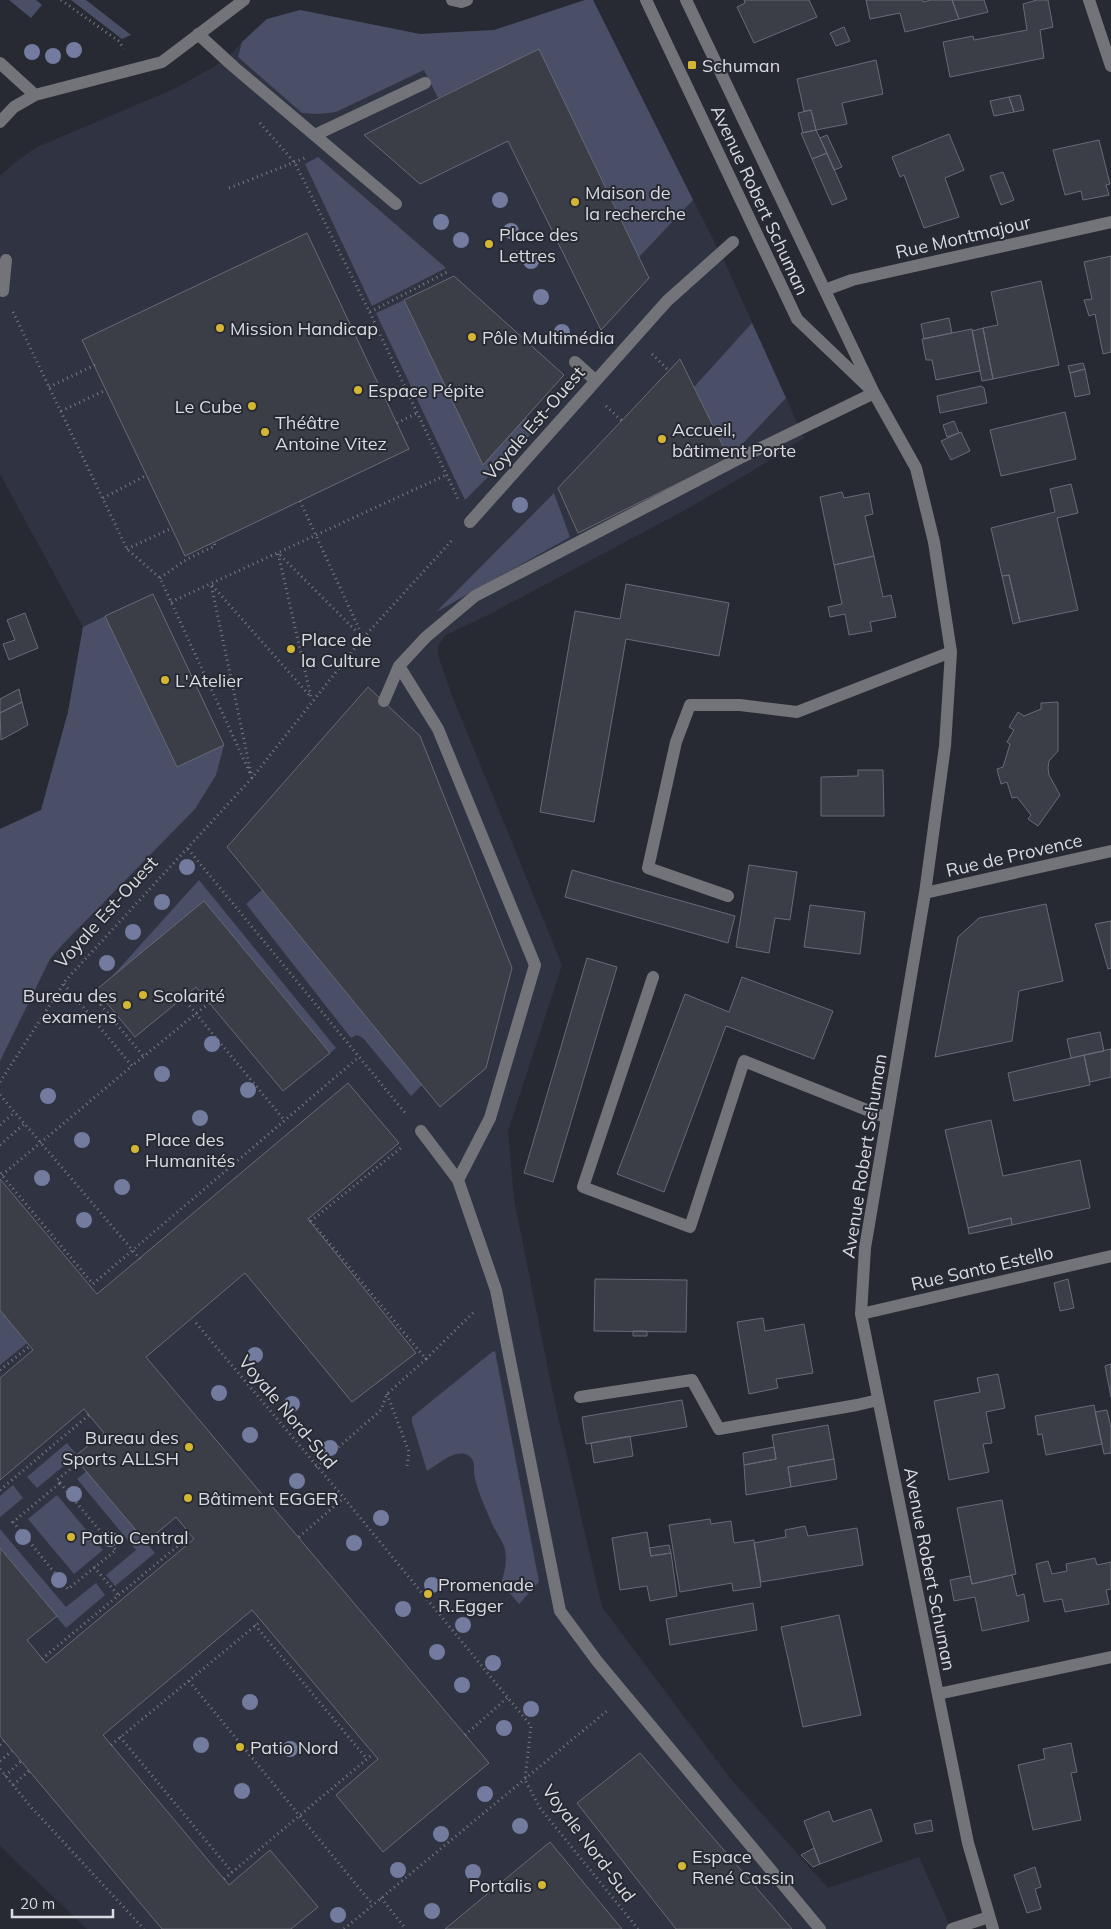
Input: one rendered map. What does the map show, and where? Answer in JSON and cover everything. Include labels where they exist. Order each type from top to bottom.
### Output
[{"type":"street","points":[[0,122],[14,108],[35,95],[162,62],[244,0]]},
{"type":"street","points":[[452,0],[461,2],[467,0]]},
{"type":"street","name":"Avenue Robert Schuman","points":[[646,0],[797,319],[874,392]]},
{"type":"street","name":"Avenue Robert Schuman","points":[[686,0],[874,392],[916,468],[934,542],[951,652],[945,746],[925,893],[865,1248],[861,1314],[968,1843],[991,1923]]},
{"type":"street","points":[[1089,0],[1111,66]]},
{"type":"street","points":[[198,34],[396,204]]},
{"type":"street","points":[[0,63],[35,95]]},
{"type":"street","points":[[315,135],[424,83]]},
{"type":"street","name":"Rue Montmajour","points":[[825,290],[852,280],[1111,222]]},
{"type":"street","name":"Voyale Est-Ouest","points":[[470,522],[667,301],[733,242]]},
{"type":"street","points":[[2,291],[6,260]]},
{"type":"street","points":[[574,362],[595,380]]},
{"type":"street","points":[[384,701],[399,666],[426,638],[475,596],[874,392]]},
{"type":"street","points":[[728,896],[648,868],[676,742],[690,705],[740,704],[798,712],[951,652]]},
{"type":"street","points":[[399,666],[438,729],[535,965],[490,1118],[458,1180]]},
{"type":"street","name":"Rue de Provence","points":[[925,893],[1111,851]]},
{"type":"street","points":[[653,977],[582,1187],[690,1227],[744,1061],[887,1118]]},
{"type":"street","points":[[420,1131],[458,1180],[496,1290],[560,1612],[597,1661],[820,1929]]},
{"type":"street","name":"Rue Santo Estello","points":[[861,1314],[1111,1256]]},
{"type":"street","points":[[580,1397],[692,1380],[719,1429],[878,1400]]},
{"type":"street","points":[[938,1694],[1111,1657]]},
{"type":"street","points":[[952,1929],[991,1923]]},
{"type":"path","points":[[61,0],[120,42],[133,70]]},
{"type":"path","points":[[229,188],[295,163],[370,312],[460,504]]},
{"type":"path","points":[[370,312],[449,271]]},
{"type":"path","points":[[2,291],[127,549],[160,578],[252,778]]},
{"type":"path","points":[[49,387],[95,365]]},
{"type":"path","points":[[61,411],[106,390]]},
{"type":"path","points":[[397,423],[417,414]]},
{"type":"path","points":[[171,602],[446,475]]},
{"type":"path","points":[[103,498],[147,476]]},
{"type":"path","points":[[300,501],[363,638]]},
{"type":"path","points":[[127,549],[172,528]]},
{"type":"path","points":[[363,638],[456,536]]},
{"type":"path","points":[[160,578],[188,559],[215,546],[214,542]]},
{"type":"path","points":[[211,584],[311,697],[278,553]]},
{"type":"path","points":[[278,553],[363,638]]},
{"type":"path","points":[[211,584],[252,778]]},
{"type":"path","name":"Voyale Est-Ouest","points":[[0,1082],[66,980],[252,778],[363,638]]},
{"type":"path","points":[[188,849],[420,1131],[312,1221],[426,1359]]},
{"type":"path","points":[[64,984],[132,1066]]},
{"type":"path","points":[[183,998],[285,1120]]},
{"type":"path","points":[[105,1001],[100,1005],[144,1057]]},
{"type":"path","points":[[209,1003],[1,1174],[93,1284],[359,1057]]},
{"type":"path","points":[[0,1095],[140,1259]]},
{"type":"path","points":[[0,1124],[14,1112]]},
{"type":"path","points":[[0,1145],[25,1124]]},
{"type":"path","points":[[316,1467],[381,1410],[387,1394],[426,1359],[496,1290]]},
{"type":"path","name":"Voyale Nord-Sud","points":[[196,1323],[344,1498],[530,1726],[525,1780],[540,1808],[638,1929]]},
{"type":"path","points":[[0,1370],[30,1346]]},
{"type":"path","points":[[387,1394],[409,1452],[407,1466]]},
{"type":"path","points":[[0,1490],[89,1415]]},
{"type":"path","points":[[60,1483],[13,1522],[68,1589],[116,1550],[58,1480],[79,1462]]},
{"type":"path","points":[[299,1537],[344,1498]]},
{"type":"path","points":[[42,1659],[191,1535]]},
{"type":"path","points":[[94,1568],[118,1595]]},
{"type":"path","points":[[111,1745],[261,1621]]},
{"type":"path","points":[[255,1626],[367,1758]]},
{"type":"path","points":[[188,1681],[373,1905]]},
{"type":"path","points":[[465,1735],[507,1698]]},
{"type":"path","points":[[344,1929],[612,1707]]},
{"type":"path","points":[[120,1737],[232,1872]]},
{"type":"path","points":[[0,1745],[4,1742]]},
{"type":"path","points":[[0,1761],[12,1750]]},
{"type":"path","points":[[224,1879],[373,1754]]},
{"type":"path","points":[[5,1776],[21,1761]]},
{"type":"path","points":[[0,1769],[144,1929]]},
{"type":"path","points":[[13,1785],[29,1771]]},
{"type":"path","points":[[381,1898],[406,1929]]},
{"type":"shaded area","points":[[9,0],[36,0],[42,5],[31,18]]},
{"type":"shaded area","points":[[71,0],[86,0],[131,35],[122,39]]},
{"type":"shaded area","points":[[584,0],[593,0],[728,269],[804,438],[685,510],[490,614],[446,635],[438,645],[438,655],[451,693],[562,965],[508,1131],[514,1199],[554,1399],[602,1607],[729,1777],[828,1888],[919,1857],[951,1929],[87,1929],[0,1846],[0,829],[41,810],[68,712],[83,627],[0,474],[0,176],[35,148],[176,88],[227,59],[267,19],[300,10],[420,34],[494,30]]},
{"type":"shaded area","points":[[585,0],[593,0],[693,200],[639,257],[539,50],[438,98],[424,70],[336,112],[318,114],[302,113],[238,57],[242,42],[267,19],[300,10],[420,34],[494,30]]},
{"type":"shaded area","points":[[318,157],[446,268],[372,306],[305,164]]},
{"type":"shaded area","points":[[404,300],[483,464],[526,417],[538,427],[465,500],[376,313]]},
{"type":"shaded area","points":[[752,323],[786,398],[729,458],[694,387]]},
{"type":"shaded area","points":[[554,493],[570,537],[436,612]]},
{"type":"shaded area","points":[[105,616],[177,767],[224,745],[216,775],[195,809],[50,959],[0,1061],[0,829],[41,810],[68,712],[83,627]]},
{"type":"shaded area","points":[[199,880],[336,1048],[330,1053],[204,901],[107,982]]},
{"type":"shaded area","points":[[262,890],[422,1085],[411,1096],[363,1038],[357,1035],[351,1038],[246,904]]},
{"type":"shaded area","points":[[0,1310],[27,1343],[0,1365]]},
{"type":"shaded area","points":[[495,1351],[539,1582],[519,1604],[501,1583],[506,1558],[505,1549],[480,1494],[471,1457],[465,1454],[455,1455],[427,1471],[412,1422],[412,1417]]},
{"type":"shaded area","points":[[67,1443],[77,1455],[37,1488],[27,1477]]},
{"type":"shaded area","points":[[87,1471],[155,1553],[115,1586],[106,1575],[136,1550],[77,1479]]},
{"type":"shaded area","points":[[13,1485],[23,1498],[0,1517],[0,1496]]},
{"type":"shaded area","points":[[57,1495],[103,1550],[74,1574],[28,1519]]},
{"type":"shaded area","points":[[0,1529],[66,1607],[96,1583],[105,1595],[66,1628],[0,1548]]},
{"type":"building","points":[[744,0],[809,0],[817,17],[754,43],[737,7],[745,3]]},
{"type":"building","points":[[866,0],[923,0],[923,2],[952,0],[959,19],[905,32],[900,13],[870,19]]},
{"type":"building","points":[[952,0],[984,0],[988,12],[959,19]]},
{"type":"building","points":[[1037,0],[1048,0],[1053,27],[1040,30],[1044,58],[950,77],[943,42],[973,36],[974,40],[1027,30],[1023,4]]},
{"type":"building","points":[[844,27],[850,41],[836,46],[830,33]]},
{"type":"building","name":"Maison de la recherche","points":[[539,49],[649,278],[601,330],[508,141],[420,184],[364,135]]},
{"type":"building","points":[[876,60],[883,94],[842,103],[847,124],[816,130],[811,110],[804,111],[797,79]]},
{"type":"building","points":[[1020,95],[1024,110],[1014,112],[1009,97]]},
{"type":"building","points":[[1009,97],[1014,112],[994,116],[990,101]]},
{"type":"building","points":[[811,110],[816,130],[803,133],[798,113]]},
{"type":"building","points":[[816,130],[827,153],[812,159],[801,133]]},
{"type":"building","points":[[949,134],[964,170],[945,178],[959,217],[924,228],[904,175],[900,177],[892,157]]},
{"type":"building","points":[[827,135],[842,167],[834,170],[820,138]]},
{"type":"building","points":[[1099,140],[1110,184],[1106,185],[1109,195],[1083,200],[1081,191],[1065,195],[1053,150]]},
{"type":"building","points":[[827,153],[847,199],[832,205],[812,159]]},
{"type":"building","points":[[1003,172],[1014,200],[1001,205],[990,176]]},
{"type":"building","name":"Le Cube","points":[[307,233],[409,449],[185,556],[82,340]]},
{"type":"building","points":[[1111,256],[1111,352],[1103,354],[1095,314],[1089,316],[1084,300],[1092,299],[1084,262]]},
{"type":"building","name":"Pôle Multimédia","points":[[454,276],[564,375],[483,465],[404,300]]},
{"type":"building","points":[[1041,281],[1059,365],[993,379],[983,328],[998,325],[991,292]]},
{"type":"building","points":[[949,318],[952,333],[924,339],[921,324]]},
{"type":"building","points":[[983,328],[993,379],[982,381],[972,331]]},
{"type":"building","points":[[972,329],[980,371],[936,380],[932,360],[926,360],[922,339]]},
{"type":"building","name":"Accueil, bâtiment Porte","points":[[680,359],[729,458],[578,533],[558,488]]},
{"type":"building","points":[[1083,363],[1085,369],[1070,373],[1068,366]]},
{"type":"building","points":[[1085,369],[1090,394],[1075,397],[1070,373]]},
{"type":"building","points":[[981,386],[984,388],[987,403],[940,413],[937,396]]},
{"type":"building","points":[[1065,412],[1076,459],[1001,476],[990,430]]},
{"type":"building","points":[[954,421],[959,433],[947,437],[943,425]]},
{"type":"building","points":[[961,432],[970,451],[951,460],[941,441]]},
{"type":"building","points":[[1071,484],[1078,513],[1057,518],[1078,610],[1020,622],[1009,575],[1002,576],[991,528],[1055,512],[1050,489]]},
{"type":"building","points":[[842,492],[844,498],[869,493],[873,514],[865,516],[874,556],[834,565],[820,497]]},
{"type":"building","points":[[874,556],[883,597],[891,595],[896,617],[870,622],[872,631],[849,635],[845,614],[830,617],[828,607],[842,604],[834,565]]},
{"type":"building","points":[[1009,575],[1020,622],[1013,624],[1002,576]]},
{"type":"building","points":[[626,584],[729,603],[719,656],[626,639],[594,822],[540,812],[575,611],[620,619]]},
{"type":"building","name":"L'Atelier","points":[[153,594],[224,745],[177,767],[105,616]]},
{"type":"building","points":[[25,613],[38,648],[9,660],[3,644],[15,640],[7,620]]},
{"type":"building","points":[[368,687],[420,736],[512,968],[486,1068],[440,1107],[227,847]]},
{"type":"building","points":[[19,689],[22,702],[0,713],[0,699]]},
{"type":"building","points":[[22,702],[28,725],[1,740],[0,713]]},
{"type":"building","points":[[1058,702],[1058,751],[1049,761],[1048,768],[1049,775],[1060,795],[1038,826],[1028,819],[1031,815],[1017,797],[1012,798],[1007,782],[1001,784],[997,769],[1003,767],[1010,744],[1007,742],[1014,730],[1009,727],[1018,712],[1024,716],[1041,709],[1041,703]]},
{"type":"building","points":[[858,770],[883,770],[884,816],[821,816],[821,777],[858,776]]},
{"type":"building","points":[[749,865],[797,872],[790,920],[775,918],[769,953],[736,947]]},
{"type":"building","points":[[572,870],[735,916],[728,943],[565,897]]},
{"type":"building","name":"Scolarité","points":[[204,901],[330,1053],[283,1091],[196,987],[135,1037],[96,990]]},
{"type":"building","points":[[1046,904],[1063,981],[1019,991],[1012,1041],[935,1057],[958,937],[979,918]]},
{"type":"building","points":[[810,905],[865,912],[860,954],[804,947]]},
{"type":"building","points":[[1111,921],[1111,968],[1108,969],[1095,924]]},
{"type":"building","points":[[587,958],[617,967],[553,1182],[524,1173]]},
{"type":"building","points":[[742,977],[833,1011],[814,1059],[726,1026],[664,1192],[617,1174],[685,994],[729,1012]]},
{"type":"building","points":[[1100,1032],[1104,1051],[1071,1058],[1067,1039]]},
{"type":"building","points":[[1111,1049],[1111,1077],[1090,1082],[1084,1055]]},
{"type":"building","points":[[1084,1055],[1090,1085],[1014,1101],[1008,1073]]},
{"type":"building","name":"Bâtiment EGGER","points":[[348,1083],[399,1143],[308,1219],[416,1353],[352,1402],[245,1273],[146,1357],[489,1763],[383,1852],[336,1795],[378,1759],[252,1610],[103,1735],[229,1885],[270,1850],[318,1907],[291,1929],[162,1929],[0,1736],[0,1548],[57,1616],[27,1640],[46,1663],[194,1539],[176,1517],[146,1542],[74,1457],[104,1433],[84,1409],[0,1480],[0,1378],[33,1350],[0,1310],[0,1179],[97,1294]]},
{"type":"building","points":[[991,1120],[1003,1176],[1080,1160],[1090,1208],[1012,1225],[1011,1218],[968,1228],[945,1130]]},
{"type":"building","points":[[1011,1218],[1012,1225],[969,1234],[968,1228]]},
{"type":"building","points":[[595,1279],[687,1280],[686,1332],[594,1331]]},
{"type":"building","points":[[1068,1279],[1074,1308],[1060,1311],[1054,1283]]},
{"type":"building","points":[[763,1318],[765,1331],[804,1324],[813,1373],[776,1379],[778,1388],[749,1394],[737,1322]]},
{"type":"building","points":[[633,1331],[647,1331],[647,1336],[633,1336]]},
{"type":"building","points":[[1111,1364],[1111,1397],[1105,1366]]},
{"type":"building","points":[[998,1374],[1005,1408],[986,1412],[992,1443],[983,1444],[989,1472],[949,1480],[934,1401],[980,1392],[977,1378]]},
{"type":"building","points":[[682,1400],[687,1427],[586,1444],[582,1417]]},
{"type":"building","points":[[1094,1405],[1102,1444],[1046,1455],[1042,1434],[1038,1435],[1035,1416]]},
{"type":"building","points":[[1107,1410],[1111,1428],[1111,1453],[1104,1454],[1095,1412]]},
{"type":"building","points":[[828,1425],[834,1459],[788,1467],[791,1487],[746,1495],[744,1465],[776,1459],[772,1435]]},
{"type":"building","points":[[630,1436],[633,1456],[594,1463],[591,1443]]},
{"type":"building","points":[[774,1447],[776,1459],[744,1465],[743,1453]]},
{"type":"building","points":[[834,1459],[837,1479],[791,1487],[788,1467]]},
{"type":"building","points":[[1002,1500],[1016,1574],[972,1584],[957,1508]]},
{"type":"building","points":[[710,1519],[711,1524],[731,1521],[734,1543],[754,1540],[761,1587],[733,1591],[732,1583],[680,1592],[669,1525]]},
{"type":"building","points":[[805,1526],[808,1536],[857,1528],[863,1565],[761,1582],[754,1543],[786,1537],[785,1530]]},
{"type":"building","points":[[647,1532],[651,1556],[671,1553],[677,1596],[650,1601],[647,1586],[620,1590],[612,1538]]},
{"type":"building","points":[[669,1545],[671,1553],[651,1556],[649,1548]]},
{"type":"building","points":[[1095,1558],[1097,1565],[1111,1562],[1111,1589],[1106,1590],[1109,1604],[1065,1612],[1062,1599],[1044,1602],[1036,1564],[1048,1561],[1052,1574],[1067,1571],[1066,1564]]},
{"type":"building","points":[[1012,1575],[1017,1596],[1024,1594],[1029,1621],[982,1631],[975,1597],[954,1601],[950,1580],[970,1576],[972,1584]]},
{"type":"building","points":[[753,1603],[757,1630],[670,1645],[666,1619]]},
{"type":"building","points":[[839,1615],[861,1715],[803,1727],[781,1627]]},
{"type":"building","points":[[1071,1743],[1077,1772],[1071,1773],[1081,1820],[1033,1830],[1018,1765],[1045,1759],[1043,1749]]},
{"type":"building","name":"Espace René Cassin","points":[[640,1753],[792,1929],[676,1929],[577,1803]]},
{"type":"building","points":[[871,1809],[882,1841],[820,1864],[804,1821],[829,1811],[833,1822]]},
{"type":"building","points":[[931,1820],[933,1831],[916,1834],[914,1824]]},
{"type":"building","name":"Portalis","points":[[550,1842],[622,1929],[445,1929]]},
{"type":"building","points":[[814,1848],[820,1864],[813,1867],[801,1855]]},
{"type":"building","points":[[1035,1867],[1041,1887],[1035,1889],[1041,1909],[1027,1913],[1014,1875]]},
{"type":"place","name":"Schuman","points":[[692,65]]},
{"type":"place","name":"Maison de la recherche","points":[[575,202]]},
{"type":"place","name":"Place des Lettres","points":[[489,244]]},
{"type":"place","name":"Mission Handicap","points":[[220,328]]},
{"type":"place","name":"Pôle Multimédia","points":[[472,337]]},
{"type":"place","name":"Espace Pépite","points":[[358,390]]},
{"type":"place","name":"Le Cube","points":[[252,406]]},
{"type":"place","name":"Théâtre Antoine Vitez","points":[[265,432]]},
{"type":"place","name":"Accueil, bâtiment Porte","points":[[662,439]]},
{"type":"place","name":"Place de la Culture","points":[[291,649]]},
{"type":"place","name":"L'Atelier","points":[[165,680]]},
{"type":"place","name":"Scolarité","points":[[143,995]]},
{"type":"place","name":"Bureau des examens","points":[[127,1005]]},
{"type":"place","name":"Place des Humanités","points":[[135,1149]]},
{"type":"place","name":"Bureau des Sports ALLSH","points":[[189,1447]]},
{"type":"place","name":"Bâtiment EGGER","points":[[188,1498]]},
{"type":"place","name":"Patio Central","points":[[71,1537]]},
{"type":"place","name":"Promenade R.Egger","points":[[428,1594]]},
{"type":"place","name":"Patio Nord","points":[[240,1747]]},
{"type":"place","name":"Espace René Cassin","points":[[682,1866]]},
{"type":"place","name":"Portalis","points":[[542,1885]]}]
